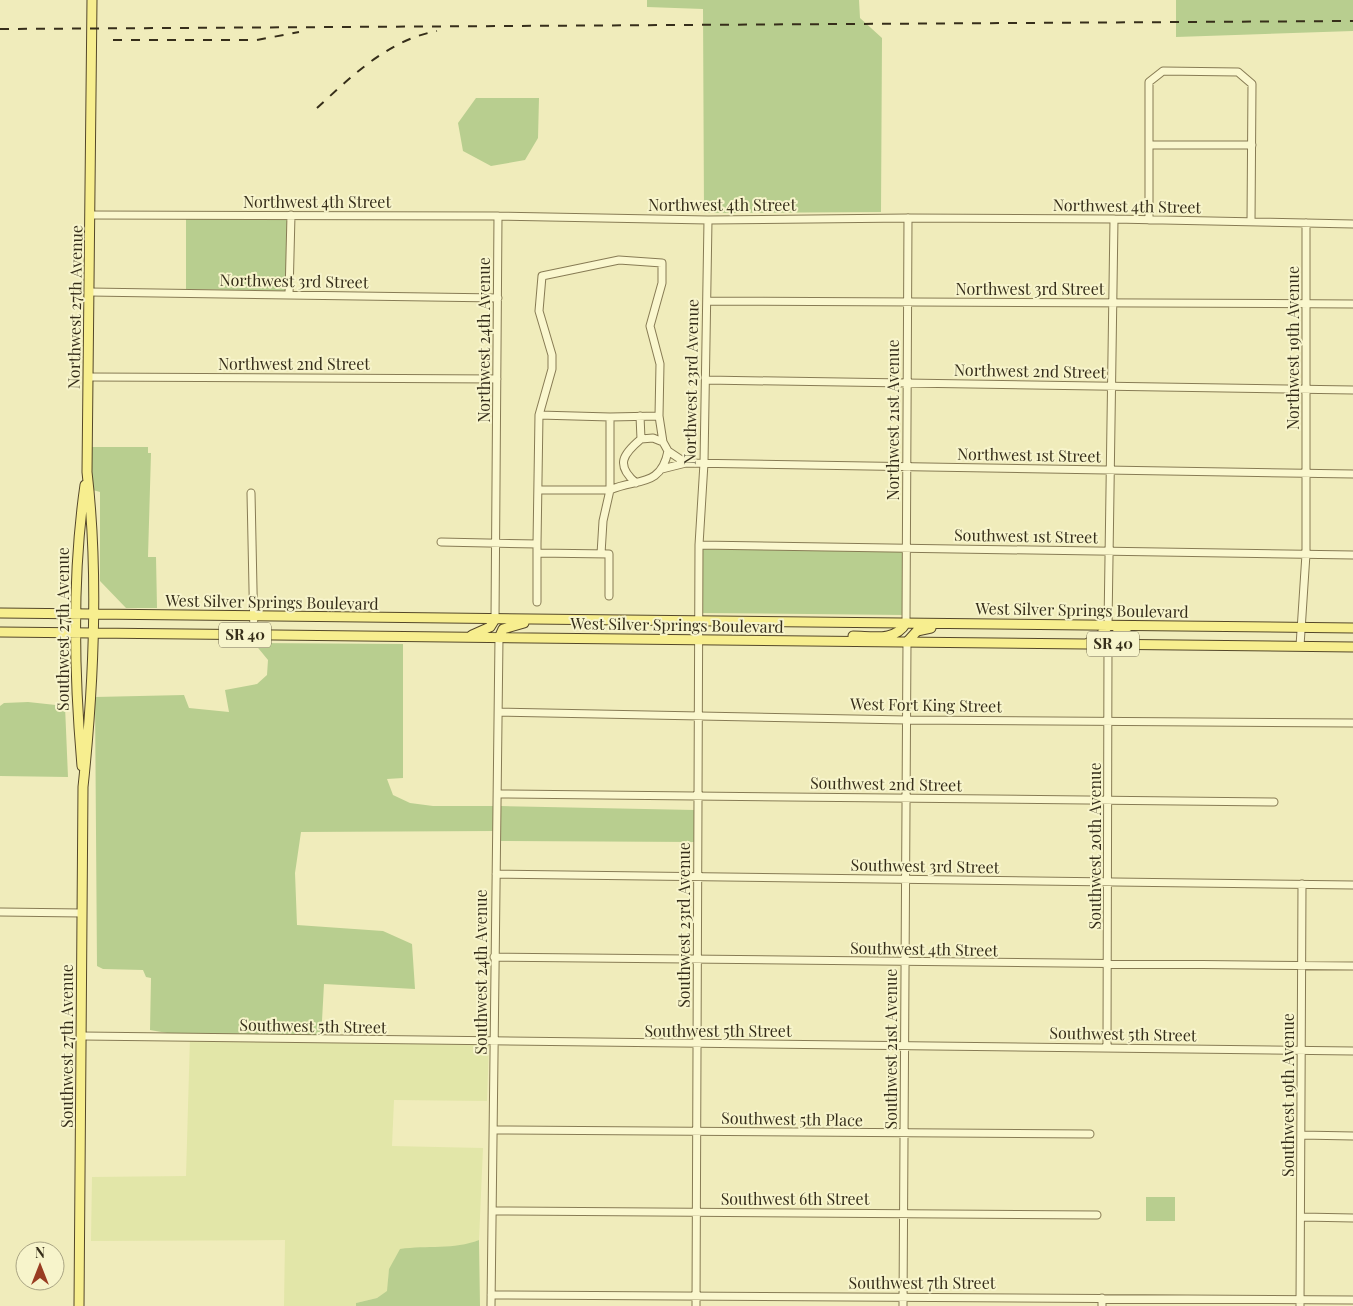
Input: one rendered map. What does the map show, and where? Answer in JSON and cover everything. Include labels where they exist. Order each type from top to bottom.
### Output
[{"type":"main road","name":"Northwest 27th Avenue","points":[[92,0],[90,377],[87,472],[93,522],[93,614]]},
{"type":"main road","name":"Southwest 27th Avenue","points":[[79,1306],[83,1036],[83,787],[78,720],[77,614],[80,524],[87,472]]},
{"type":"main road","name":"West Silver Springs Boulevard","points":[[0,613],[1353,628]]},
{"type":"main road","name":"Southwest 27th Avenue","points":[[83,787],[90,721],[93,614]]},
{"type":"main road","points":[[467,637],[490,627],[496,619]]},
{"type":"main road","points":[[499,638],[503,629],[533,619]]},
{"type":"main road","points":[[819,642],[827,636],[891,636],[902,632],[906,623]]},
{"type":"main road","points":[[906,642],[917,631],[925,628],[970,629],[974,624]]},
{"type":"main road","points":[[1086,644],[1099,637],[1108,626]]},
{"type":"main road","points":[[1108,644],[1117,633],[1130,626]]},
{"type":"main road","name":"West Silver Springs Boulevard","points":[[0,632],[1353,647]]},
{"type":"street","points":[[1149,220],[1149,82],[1155,75],[1163,71],[1238,72],[1252,84],[1251,222]]},
{"type":"street","points":[[1149,144],[1252,145]]},
{"type":"street","name":"Northwest 4th Street","points":[[91,215],[498,216],[708,220],[908,218],[1114,219],[1353,224]]},
{"type":"street","points":[[289,295],[291,215]]},
{"type":"street","name":"Northwest 24th Avenue","points":[[496,543],[498,216]]},
{"type":"street","name":"Northwest 21st Avenue","points":[[906,623],[908,218]]},
{"type":"street","points":[[1108,626],[1114,219]]},
{"type":"street","name":"Northwest 23rd Avenue","points":[[700,545],[704,464],[708,220]]},
{"type":"street","name":"Northwest 19th Avenue","points":[[1306,223],[1306,473]]},
{"type":"street","points":[[537,602],[539,415],[552,369],[552,355],[539,311],[542,276],[619,260],[662,263],[662,283],[650,326],[660,364],[659,416],[663,442],[668,451],[686,463]]},
{"type":"street","name":"Northwest 3rd Street","points":[[90,292],[498,298]]},
{"type":"street","name":"Northwest 3rd Street","points":[[707,301],[1353,304]]},
{"type":"street","name":"Northwest 2nd Street","points":[[90,377],[497,379]]},
{"type":"street","name":"Northwest 2nd Street","points":[[706,380],[1353,390]]},
{"type":"street","points":[[539,415],[659,416]]},
{"type":"street","points":[[640,416],[642,439]]},
{"type":"street","points":[[602,554],[603,521],[610,490],[610,417]]},
{"type":"street","points":[[636,483],[624,470],[625,455],[642,439],[653,438],[663,442]]},
{"type":"street","points":[[662,469],[668,451]]},
{"type":"street","points":[[538,490],[610,490],[651,478],[662,469],[686,463]]},
{"type":"street","name":"Northwest 1st Street","points":[[686,463],[1353,474]]},
{"type":"street","points":[[1300,646],[1306,554],[1306,473]]},
{"type":"street","points":[[250,494],[254,636]]},
{"type":"street","points":[[441,542],[537,544]]},
{"type":"street","points":[[496,543],[496,619]]},
{"type":"street","name":"Southwest 1st Street","points":[[700,545],[1353,555]]},
{"type":"street","name":"Southwest 23rd Avenue","points":[[696,1306],[700,545]]},
{"type":"street","points":[[537,553],[610,554],[609,596]]},
{"type":"street","name":"Southwest 24th Avenue","points":[[491,1306],[494,1211],[494,957],[499,638]]},
{"type":"street","name":"Southwest 21st Avenue","points":[[903,1306],[906,642]]},
{"type":"street","name":"Southwest 20th Avenue","points":[[1107,1047],[1109,965],[1108,644]]},
{"type":"street","name":"West Fort King Street","points":[[499,712],[698,714],[907,720],[1353,723]]},
{"type":"street","name":"Southwest 2nd Street","points":[[498,794],[1274,802]]},
{"type":"street","name":"Southwest 3rd Street","points":[[496,874],[1353,885]]},
{"type":"street","name":"Southwest 19th Avenue","points":[[1300,1303],[1302,1217],[1302,884]]},
{"type":"street","points":[[0,912],[82,913]]},
{"type":"street","name":"Southwest 4th Street","points":[[494,957],[698,961],[1353,966]]},
{"type":"street","name":"Southwest 5th Street","points":[[83,1036],[1353,1051]]},
{"type":"street","name":"Southwest 5th Place","points":[[494,1130],[1090,1134]]},
{"type":"street","points":[[1301,1135],[1353,1136]]},
{"type":"street","name":"Southwest 6th Street","points":[[494,1211],[1097,1215]]},
{"type":"street","points":[[1302,1217],[1353,1218]]},
{"type":"street","name":"Southwest 7th Street","points":[[491,1295],[903,1296],[1102,1302],[1300,1303],[1353,1300]]},
{"type":"green space","points":[[647,0],[859,0],[860,18],[882,38],[881,212],[704,213],[703,9],[647,7]]},
{"type":"green space","points":[[1176,0],[1353,0],[1353,31],[1176,37]]},
{"type":"green space","points":[[476,98],[539,98],[538,138],[525,160],[491,166],[463,151],[458,123]]},
{"type":"green space","points":[[186,219],[287,219],[286,291],[186,289]]},
{"type":"green space","points":[[91,447],[148,447],[148,453],[151,453],[148,557],[156,557],[157,608],[126,608],[100,581],[100,492],[93,490]]},
{"type":"green space","points":[[702,549],[903,552],[903,615],[703,613]]},
{"type":"green space","points":[[254,643],[403,644],[403,778],[387,779],[393,795],[410,803],[433,806],[494,806],[493,831],[301,832],[295,873],[297,925],[383,931],[412,944],[415,989],[324,984],[321,1039],[190,1037],[150,1030],[151,978],[146,977],[143,970],[103,969],[97,966],[95,697],[184,695],[189,708],[229,712],[225,690],[257,684],[267,675],[268,660]]},
{"type":"green space","points":[[28,702],[65,706],[68,777],[0,776],[0,706],[4,703]]},
{"type":"green space","points":[[501,806],[695,810],[695,842],[500,841]]},
{"type":"green space","points":[[190,1037],[489,1044],[487,1101],[394,1100],[392,1146],[483,1148],[479,1240],[465,1246],[446,1247],[389,1269],[388,1291],[377,1298],[356,1303],[356,1306],[284,1306],[285,1240],[91,1241],[92,1177],[186,1176]]},
{"type":"green space","points":[[1146,1197],[1175,1197],[1175,1221],[1146,1221]]},
{"type":"green space","points":[[479,1240],[480,1306],[356,1306],[356,1303],[377,1298],[387,1291],[389,1269],[400,1249],[460,1245]]},
{"type":"railway","points":[[0,29],[1353,21]]},
{"type":"railway","points":[[317,108],[357,72],[387,51],[402,42],[437,31]]},
{"type":"railway","points":[[113,40],[257,40],[299,32]]}]
